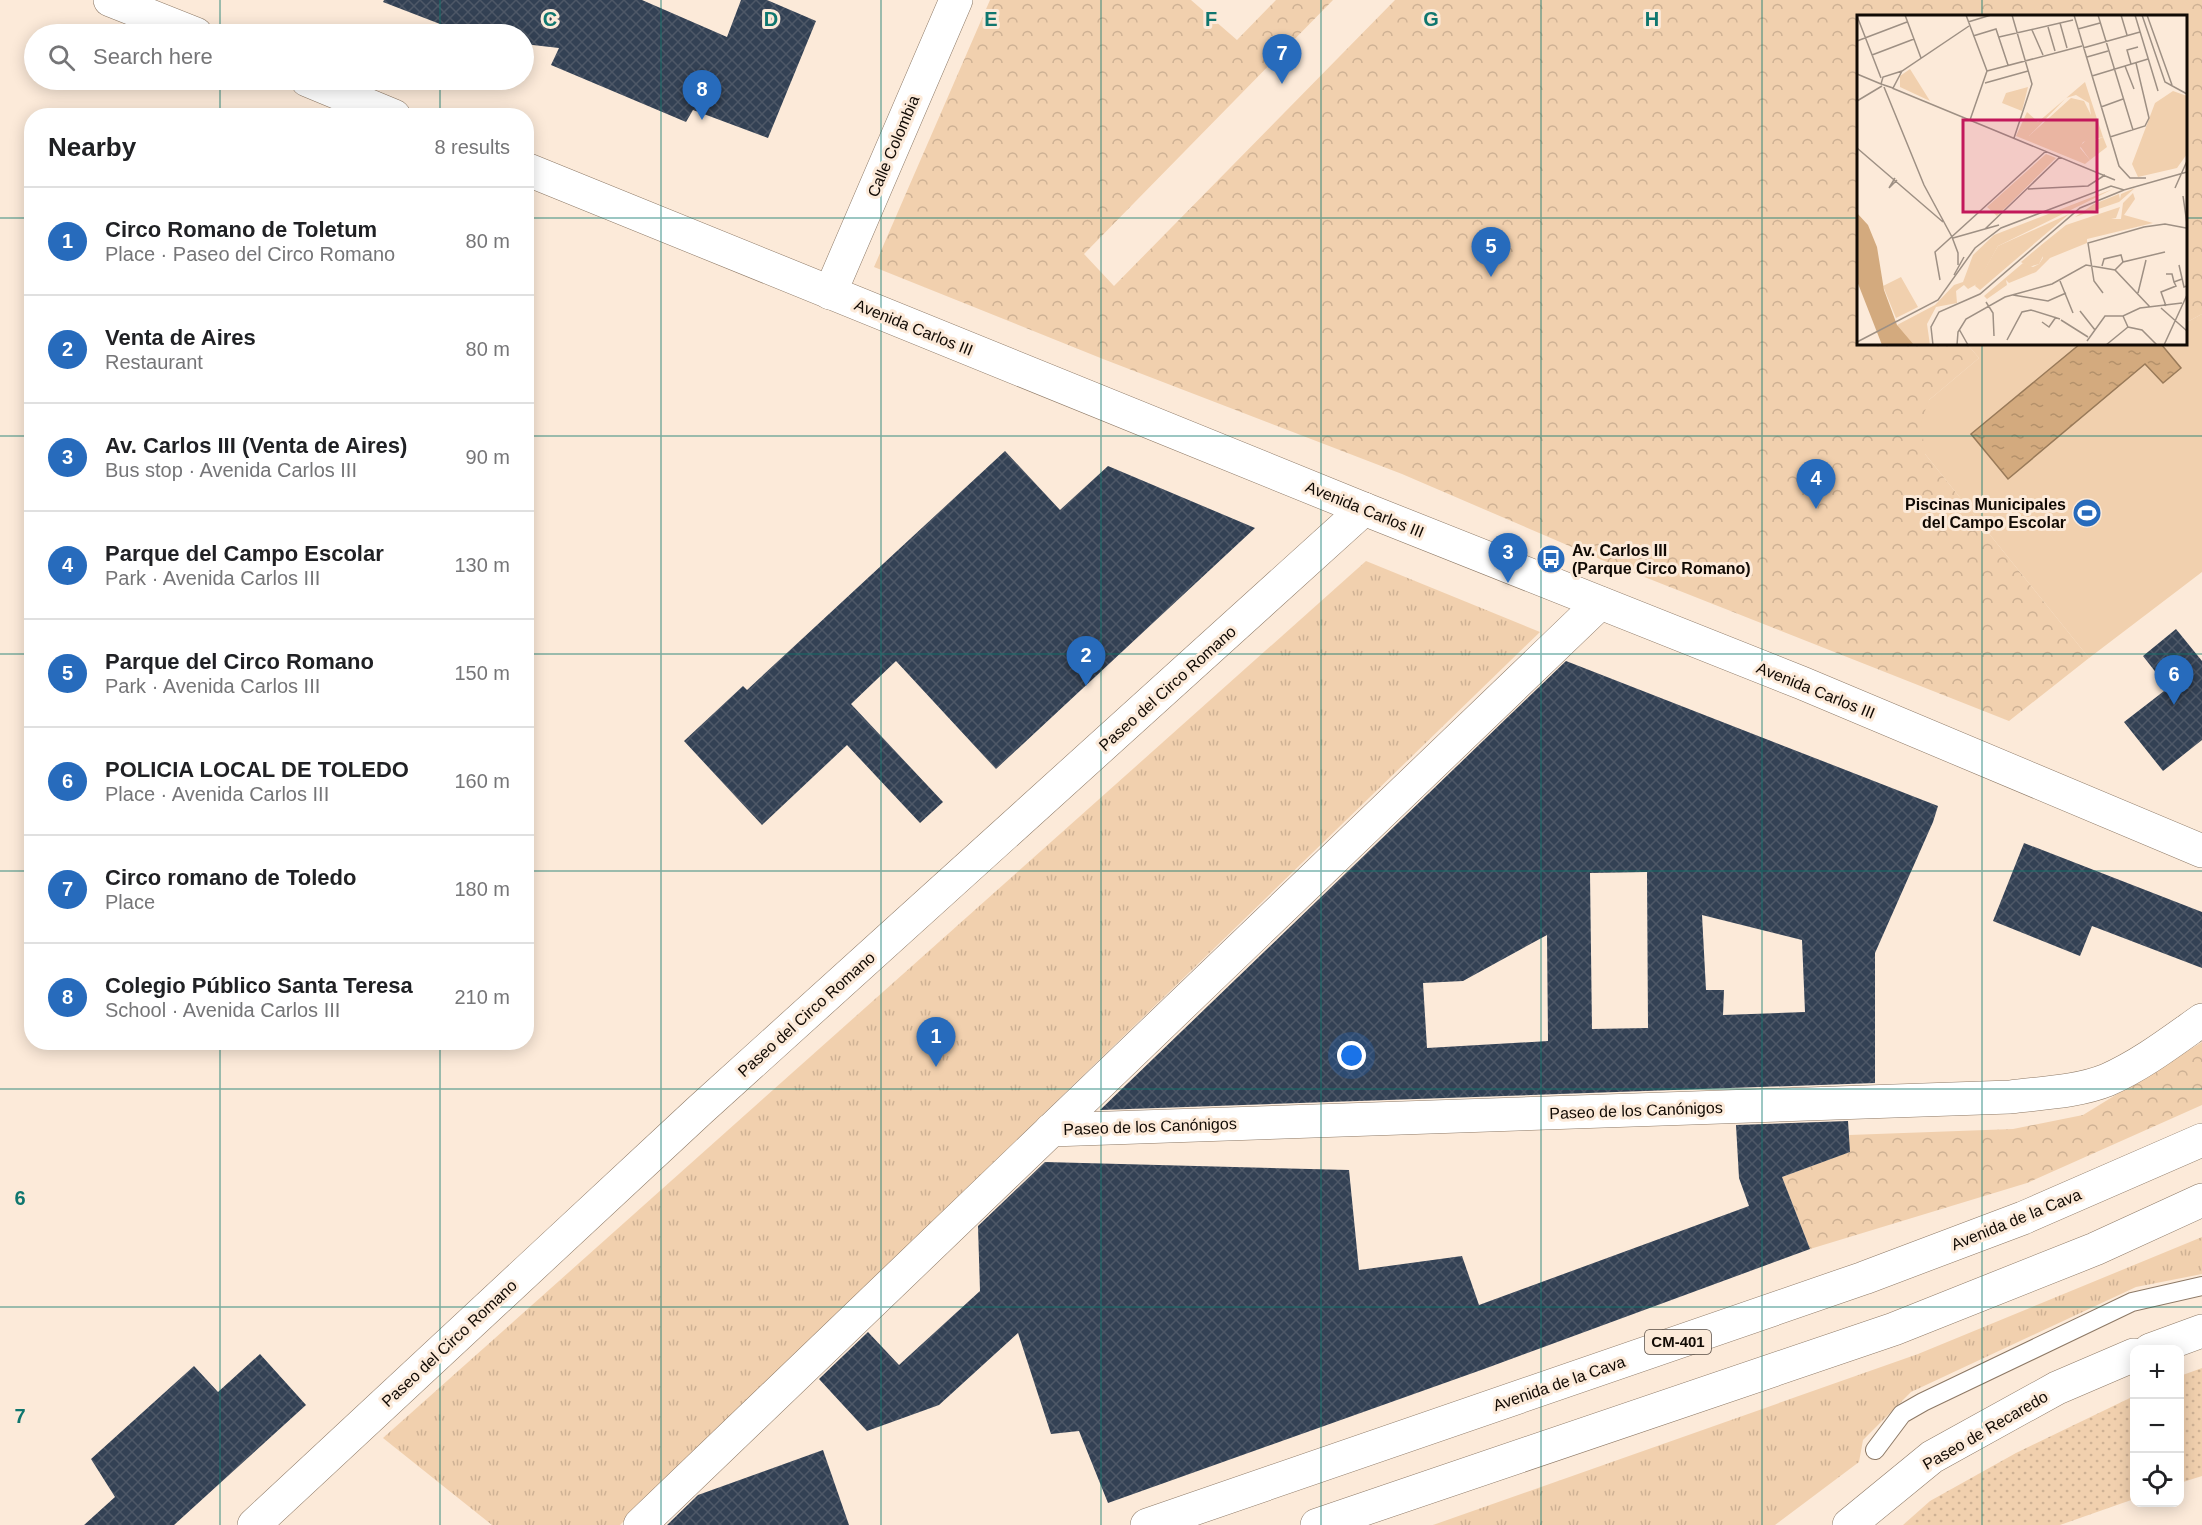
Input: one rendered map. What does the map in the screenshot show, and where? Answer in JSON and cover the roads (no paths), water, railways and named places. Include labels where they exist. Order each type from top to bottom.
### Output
[{"type":"street","points":[[110,0],[171,24]]},
{"type":"street","name":"Calle Colombia","points":[[830,293],[956,0]]},
{"type":"street","points":[[331,90],[375,108]]},
{"type":"street","name":"Avenida Carlos III","points":[[534,172],[1364,509],[1802,683],[2202,851]]},
{"type":"street","name":"Paseo del Circo Romano","points":[[254,1525],[700,1110],[1364,509]]},
{"type":"street","points":[[640,1525],[1600,603]]},
{"type":"street","name":"Paseo de los Canónigos","points":[[1051,1130],[2010,1097],[2069,1090],[2105,1081],[2150,1057],[2202,1020]]},
{"type":"street","name":"Avenida de la Cava","points":[[1147,1525],[1864,1278],[2023,1218],[2202,1140]]},
{"type":"street","points":[[1317,1525],[1894,1329],[2095,1249],[2202,1200]]},
{"type":"street","points":[[2164,1345],[2202,1331]]},
{"type":"street","name":"Paseo de Recaredo","points":[[1849,1525],[1932,1457],[2057,1388],[2130,1357]]},
{"type":"lane","points":[[1875,1450],[1902,1414],[1923,1402],[2132,1302],[2202,1286]]},
{"type":"water","points":[[2079,345],[2162,345],[2181,368],[2163,383],[2145,364],[2008,479],[1971,434]]},
{"type":"place","name":"Circo romano de Toledo","points":[[1282,84]]},
{"type":"place","name":"Colegio Público Santa Teresa","points":[[702,120]]},
{"type":"place","name":"Parque del Circo Romano","points":[[1491,277]]},
{"type":"place","name":"Parque del Campo Escolar","points":[[1816,509]]},
{"type":"place","name":"Piscinas Municipales del Campo Escolar","points":[[2087,513]]},
{"type":"place","name":"Av. Carlos III (Parque Circo Romano)","points":[[1551,559]]},
{"type":"place","name":"Av. Carlos III (Venta de Aires)","points":[[1508,583]]},
{"type":"place","name":"Venta de Aires","points":[[1086,686]]},
{"type":"place","name":"POLICIA LOCAL DE TOLEDO","points":[[2174,705]]},
{"type":"place","name":"Circo Romano de Toletum","points":[[936,1067]]}]
